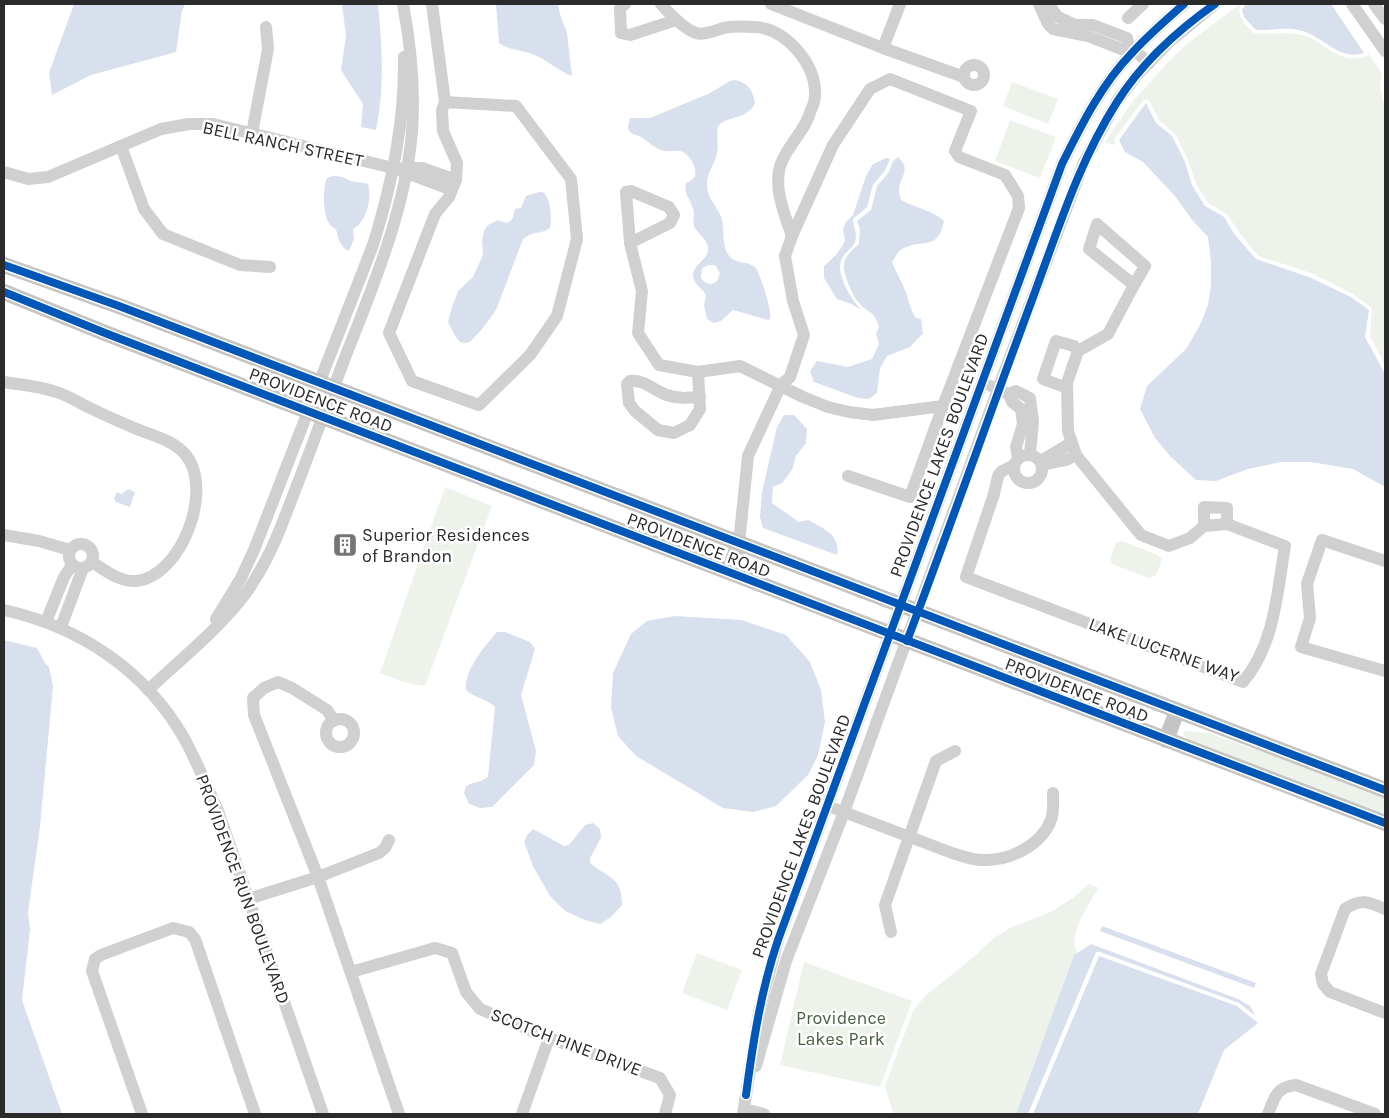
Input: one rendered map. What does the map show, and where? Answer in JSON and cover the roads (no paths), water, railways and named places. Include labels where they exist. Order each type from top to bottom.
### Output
[{"type":"main road","name":"PROVIDENCE ROAD","points":[[4,265],[119,306],[1385,790]]},
{"type":"main road","name":"PROVIDENCE ROAD","points":[[4,292],[315,414],[1385,823]]},
{"type":"main road","points":[[729,572],[739,543]]},
{"type":"main road","points":[[1166,740],[1177,711]]},
{"type":"street","points":[[326,386],[386,203],[393,168],[403,91],[403,4]]},
{"type":"street","points":[[148,690],[234,608],[245,595],[261,569],[280,530],[315,414],[386,250],[397,216],[407,170],[412,132],[413,90],[410,38],[403,4]]},
{"type":"street","points":[[432,4],[445,102],[442,110],[443,131],[457,163],[454,185],[449,197],[435,214],[389,332],[412,381],[479,406],[530,355],[557,316],[577,239],[571,179],[516,106],[445,102]]},
{"type":"street","points":[[625,4],[620,8],[621,33],[630,36],[676,20]]},
{"type":"street","points":[[661,4],[676,20],[696,33],[728,27],[756,27],[772,30],[790,43],[805,60],[812,75],[816,96],[809,118],[802,132],[783,158],[778,174],[782,208],[792,236]]},
{"type":"street","points":[[770,4],[798,9],[883,48],[964,77]]},
{"type":"street","points":[[883,48],[900,4]]},
{"type":"street","points":[[1046,4],[1048,24],[1053,29],[1088,36],[1121,49],[1132,48]]},
{"type":"street","points":[[1046,4],[1058,17],[1075,24],[1090,24],[1127,38],[1132,48],[1149,63]]},
{"type":"street","points":[[1128,18],[1143,4]]},
{"type":"street","name":"PROVIDENCE LAKES BOULEVARD","points":[[743,1112],[752,1048],[772,958],[1062,164],[1077,133],[1106,85],[1132,48],[1184,4]]},
{"type":"street","name":"PROVIDENCE LAKES BOULEVARD","points":[[746,1095],[781,976],[918,611],[1004,392],[1084,162],[1117,101],[1170,40],[1215,4]]},
{"type":"street","points":[[1352,4],[1385,51]]},
{"type":"street","points":[[1374,4],[1385,19]]},
{"type":"street","points":[[252,133],[268,48],[266,27]]},
{"type":"street","points":[[739,543],[748,456],[781,385],[790,377],[804,335],[793,301],[785,256],[792,236],[833,145],[870,90],[890,79],[971,111],[956,151],[958,157],[1005,176],[1018,196],[1019,208],[910,497],[848,476]]},
{"type":"street","name":"BELL RANCH STREET","points":[[4,172],[28,178],[48,177],[161,129],[189,124],[213,124],[407,170],[454,185]]},
{"type":"street","points":[[121,146],[144,208],[163,234],[240,265],[270,267]]},
{"type":"street","points":[[630,243],[670,223],[674,214],[669,207],[631,191],[626,192],[630,243],[642,291],[638,333],[659,365],[698,372],[740,366],[804,397],[828,407],[849,412],[873,415],[943,406]]},
{"type":"street","points":[[1134,285],[1089,249],[1097,224],[1145,266],[1108,334],[1078,351],[1067,383],[1068,431],[1074,449],[1141,535],[1169,546],[1190,538],[1204,526],[1204,507],[1227,508],[1227,524]]},
{"type":"street","points":[[1067,388],[1043,379],[1056,341],[1074,346],[1078,351]]},
{"type":"street","points":[[698,372],[700,397],[700,409],[690,425],[674,433],[658,430],[635,411],[629,403],[627,384],[630,380],[636,380],[678,398],[700,397]]},
{"type":"street","points":[[4,382],[56,391],[132,427],[171,442],[185,454],[194,472],[197,496],[194,514],[181,544],[166,566],[154,576],[145,579],[127,580],[82,565],[69,558],[70,550],[75,544],[87,545],[93,554],[82,565],[64,577],[46,622]]},
{"type":"street","points":[[983,382],[1004,392],[1021,409],[1023,424],[1016,447],[1027,463]]},
{"type":"street","name":"LAKE LUCERNE WAY","points":[[1074,449],[1002,471],[998,476],[966,577],[1244,682],[1254,670],[1272,625],[1285,546],[1227,524],[1204,526]]},
{"type":"street","points":[[4,535],[39,541],[70,550]]},
{"type":"street","points":[[1385,560],[1322,540],[1307,584],[1310,618],[1302,647],[1385,671]]},
{"type":"street","points":[[61,628],[82,565]]},
{"type":"street","name":"PROVIDENCE RUN BOULEVARD","points":[[4,610],[61,628],[85,640],[111,657],[148,690],[175,725],[198,767],[218,811],[323,1114]]},
{"type":"street","points":[[334,721],[327,710],[292,688],[278,682],[264,688],[253,698],[254,715],[318,877],[399,1114]]},
{"type":"street","points":[[891,932],[885,906],[908,837],[936,761],[955,751]]},
{"type":"street","points":[[827,805],[908,837],[968,858],[984,860],[1016,854],[1036,841],[1051,820],[1053,793]]},
{"type":"street","points":[[248,899],[318,877],[379,853],[388,840]]},
{"type":"street","points":[[1385,909],[1366,901],[1354,903],[1345,909],[1321,974],[1323,984],[1330,992],[1385,1013]]},
{"type":"street","points":[[142,1114],[92,971],[95,959],[101,955],[173,928],[189,932],[195,939],[255,1114]]},
{"type":"street","name":"SCOTCH PINE DRIVE","points":[[351,972],[435,948],[452,953],[466,992],[480,1009],[549,1038],[660,1078],[670,1095],[665,1114]]},
{"type":"street","points":[[522,1114],[549,1038]]},
{"type":"street","points":[[1268,1114],[1276,1094],[1285,1086],[1296,1085],[1374,1114]]},
{"type":"street","points":[[743,1112],[764,1114]]},
{"type":"place","name":"Superior Residences of Brandon","points":[[345,545]]},
{"type":"park label","name":"Providence Lakes Park","points":[[841,1028]]}]
